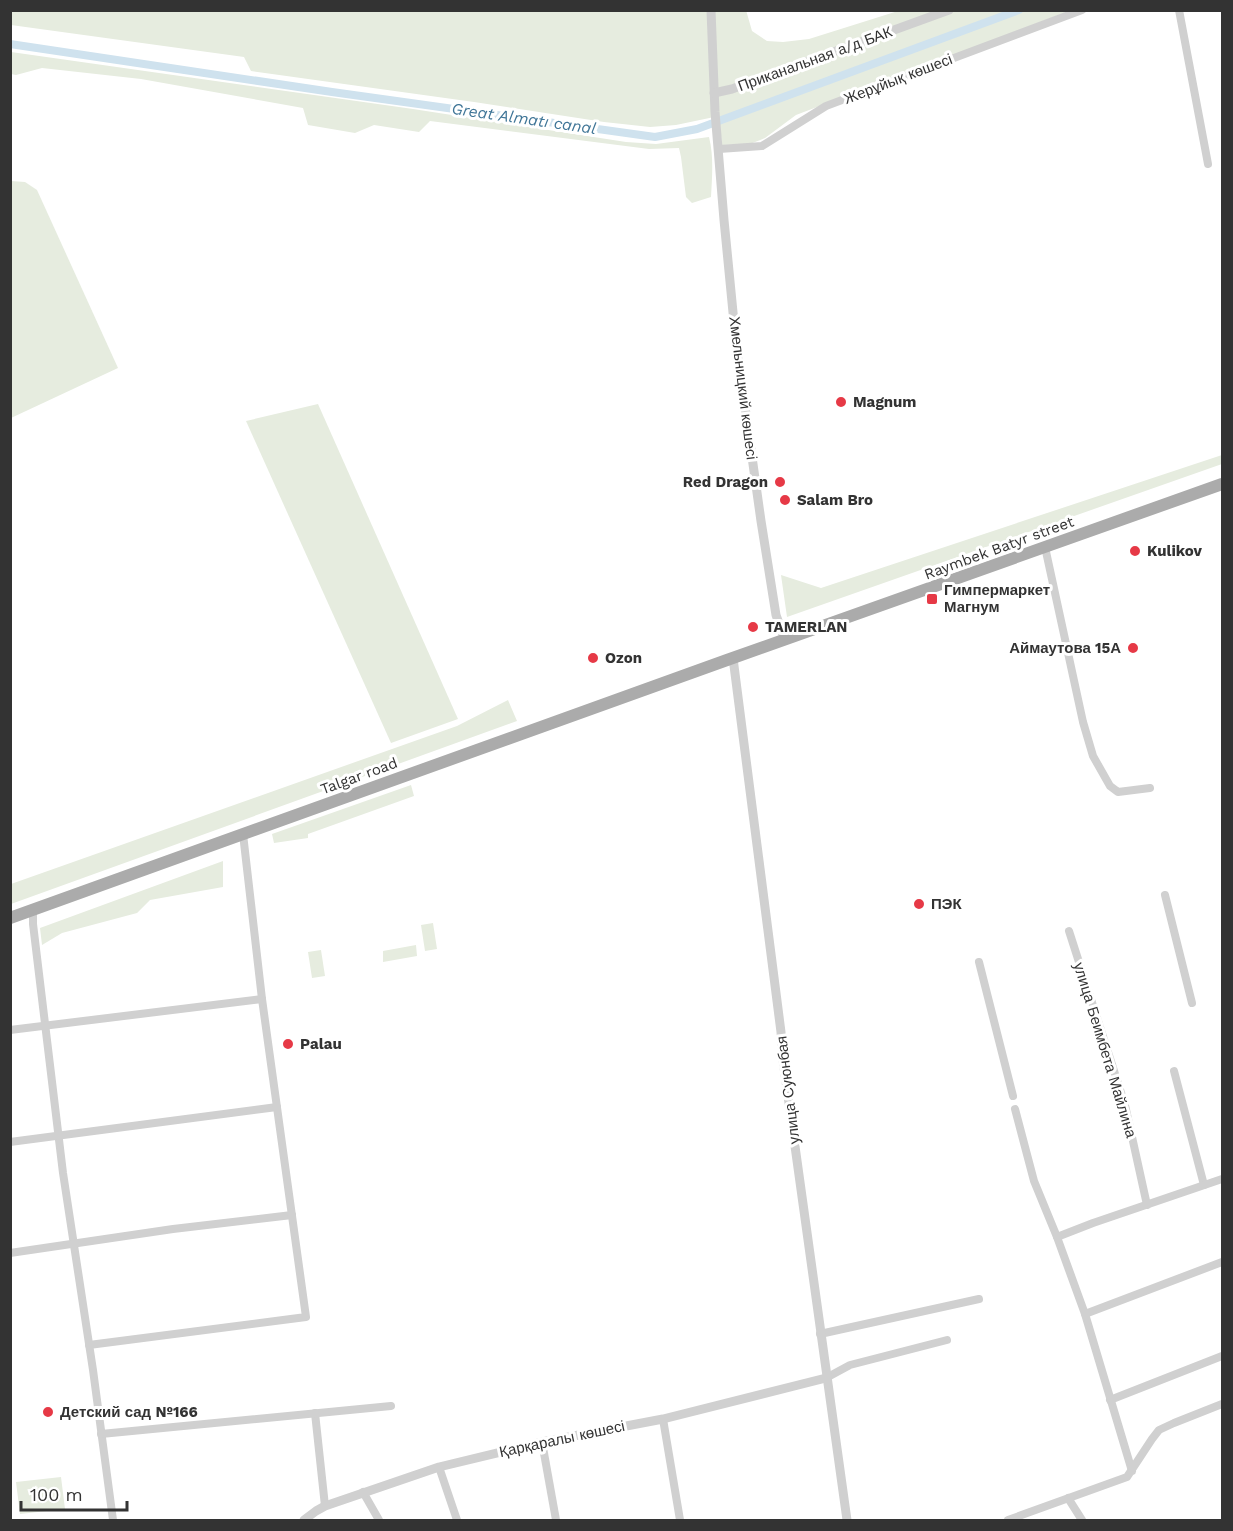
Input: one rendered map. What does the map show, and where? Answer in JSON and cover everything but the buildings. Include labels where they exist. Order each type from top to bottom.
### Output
[{"type":"main road","name":"Raymbek Batyr street","points":[[785,640],[1222,484]]},
{"type":"main road","points":[[10,918],[785,640]]},
{"type":"street","points":[[711,10],[714,93]]},
{"type":"street","name":"Приканальная а/д БАК","points":[[714,93],[732,89],[949,10]]},
{"type":"street","name":"Жерұйық көшесі","points":[[719,149],[762,146],[826,106],[1082,10]]},
{"type":"street","points":[[1179,10],[1208,164]]},
{"type":"street","name":"Хмельницкий көшесі","points":[[714,93],[736,343],[776,615],[785,640]]},
{"type":"street","points":[[1045,547],[1093,756],[1110,786],[1118,792],[1150,788]]},
{"type":"street","name":"улица Суюнбая","points":[[733,658],[783,1060],[847,1521]]},
{"type":"street","points":[[89,1345],[306,1317],[262,999],[243,834]]},
{"type":"street","points":[[1165,895],[1192,1003]]},
{"type":"street","points":[[33,910],[59,1135],[112,1521]]},
{"type":"street","name":"улица Беимбета Майлина","points":[[1069,931],[1125,1105],[1147,1205]]},
{"type":"street","points":[[979,962],[1013,1096]]},
{"type":"street","points":[[10,1030],[262,999]]},
{"type":"street","points":[[1174,1071],[1204,1185]]},
{"type":"street","points":[[10,1142],[277,1107]]},
{"type":"street","points":[[1015,1109],[1034,1181],[1057,1237],[1084,1314],[1129,1474]]},
{"type":"street","points":[[1057,1237],[1222,1179]]},
{"type":"street","points":[[10,1253],[173,1229],[292,1215]]},
{"type":"street","points":[[1084,1314],[1222,1262]]},
{"type":"street","points":[[820,1334],[979,1299]]},
{"type":"street","points":[[826,1378],[850,1365],[947,1340]]},
{"type":"street","points":[[1110,1400],[1222,1356]]},
{"type":"street","name":"Қарқаралы көшесі","points":[[304,1521],[325,1506],[439,1467],[542,1442],[663,1419],[826,1378]]},
{"type":"street","points":[[1008,1521],[1024,1518],[1129,1474],[1159,1430],[1222,1404]]},
{"type":"street","points":[[101,1434],[391,1406]]},
{"type":"street","points":[[315,1413],[325,1506]]},
{"type":"street","points":[[663,1419],[680,1521]]},
{"type":"street","points":[[542,1442],[556,1521]]},
{"type":"street","points":[[439,1467],[457,1521]]},
{"type":"street","points":[[363,1492],[378,1521]]},
{"type":"street","points":[[1068,1498],[1082,1521]]},
{"type":"shaded area","points":[[746,10],[752,31],[767,41],[783,42],[809,39],[898,11],[1069,11],[796,115],[765,138],[750,144],[722,145],[719,116],[676,125],[650,127],[251,71],[244,57],[11,25],[10,11]]},
{"type":"shaded area","points":[[11,52],[413,109],[626,142],[656,144],[709,137],[712,160],[711,197],[692,203],[686,197],[679,148],[649,149],[430,121],[419,132],[374,125],[355,133],[308,125],[303,108],[141,79],[42,68],[16,75],[11,74]]},
{"type":"shaded area","points":[[11,181],[25,182],[37,190],[118,368],[11,418]]},
{"type":"shaded area","points":[[318,404],[458,719],[391,743],[246,421]]},
{"type":"shaded area","points":[[1222,455],[1222,464],[787,617],[781,575],[821,588]]},
{"type":"shaded area","points":[[508,700],[517,721],[11,904],[11,884],[457,726]]},
{"type":"shaded area","points":[[411,785],[414,796],[308,834],[308,838],[274,843],[272,834]]},
{"type":"shaded area","points":[[223,861],[223,887],[150,900],[137,913],[62,933],[42,945],[40,928]]},
{"type":"shaded area","points":[[433,923],[437,949],[425,951],[421,925]]},
{"type":"shaded area","points":[[416,945],[417,956],[383,962],[383,951]]},
{"type":"shaded area","points":[[321,950],[325,976],[312,978],[308,952]]},
{"type":"shaded area","points":[[61,1477],[65,1509],[20,1514],[16,1482]]},
{"type":"waterway","name":"Great Almatı canal","points":[[10,44],[655,137],[697,129],[1019,10]]},
{"type":"place","name":"Magnum","points":[[841,402]]},
{"type":"place","name":"Red Dragon","points":[[780,482]]},
{"type":"place","name":"Salam Bro","points":[[785,500]]},
{"type":"place","name":"Kulikov","points":[[1135,551]]},
{"type":"place","name":"Гимпермаркет Магнум","points":[[932,599]]},
{"type":"place","name":"TAMERLAN","points":[[753,627]]},
{"type":"place","name":"Аймаутова 15А","points":[[1133,648]]},
{"type":"place","name":"Ozon","points":[[593,658]]},
{"type":"place","name":"ПЭК","points":[[919,904]]},
{"type":"place","name":"Palau","points":[[288,1044]]},
{"type":"place","name":"Детский сад №166","points":[[48,1412]]}]
